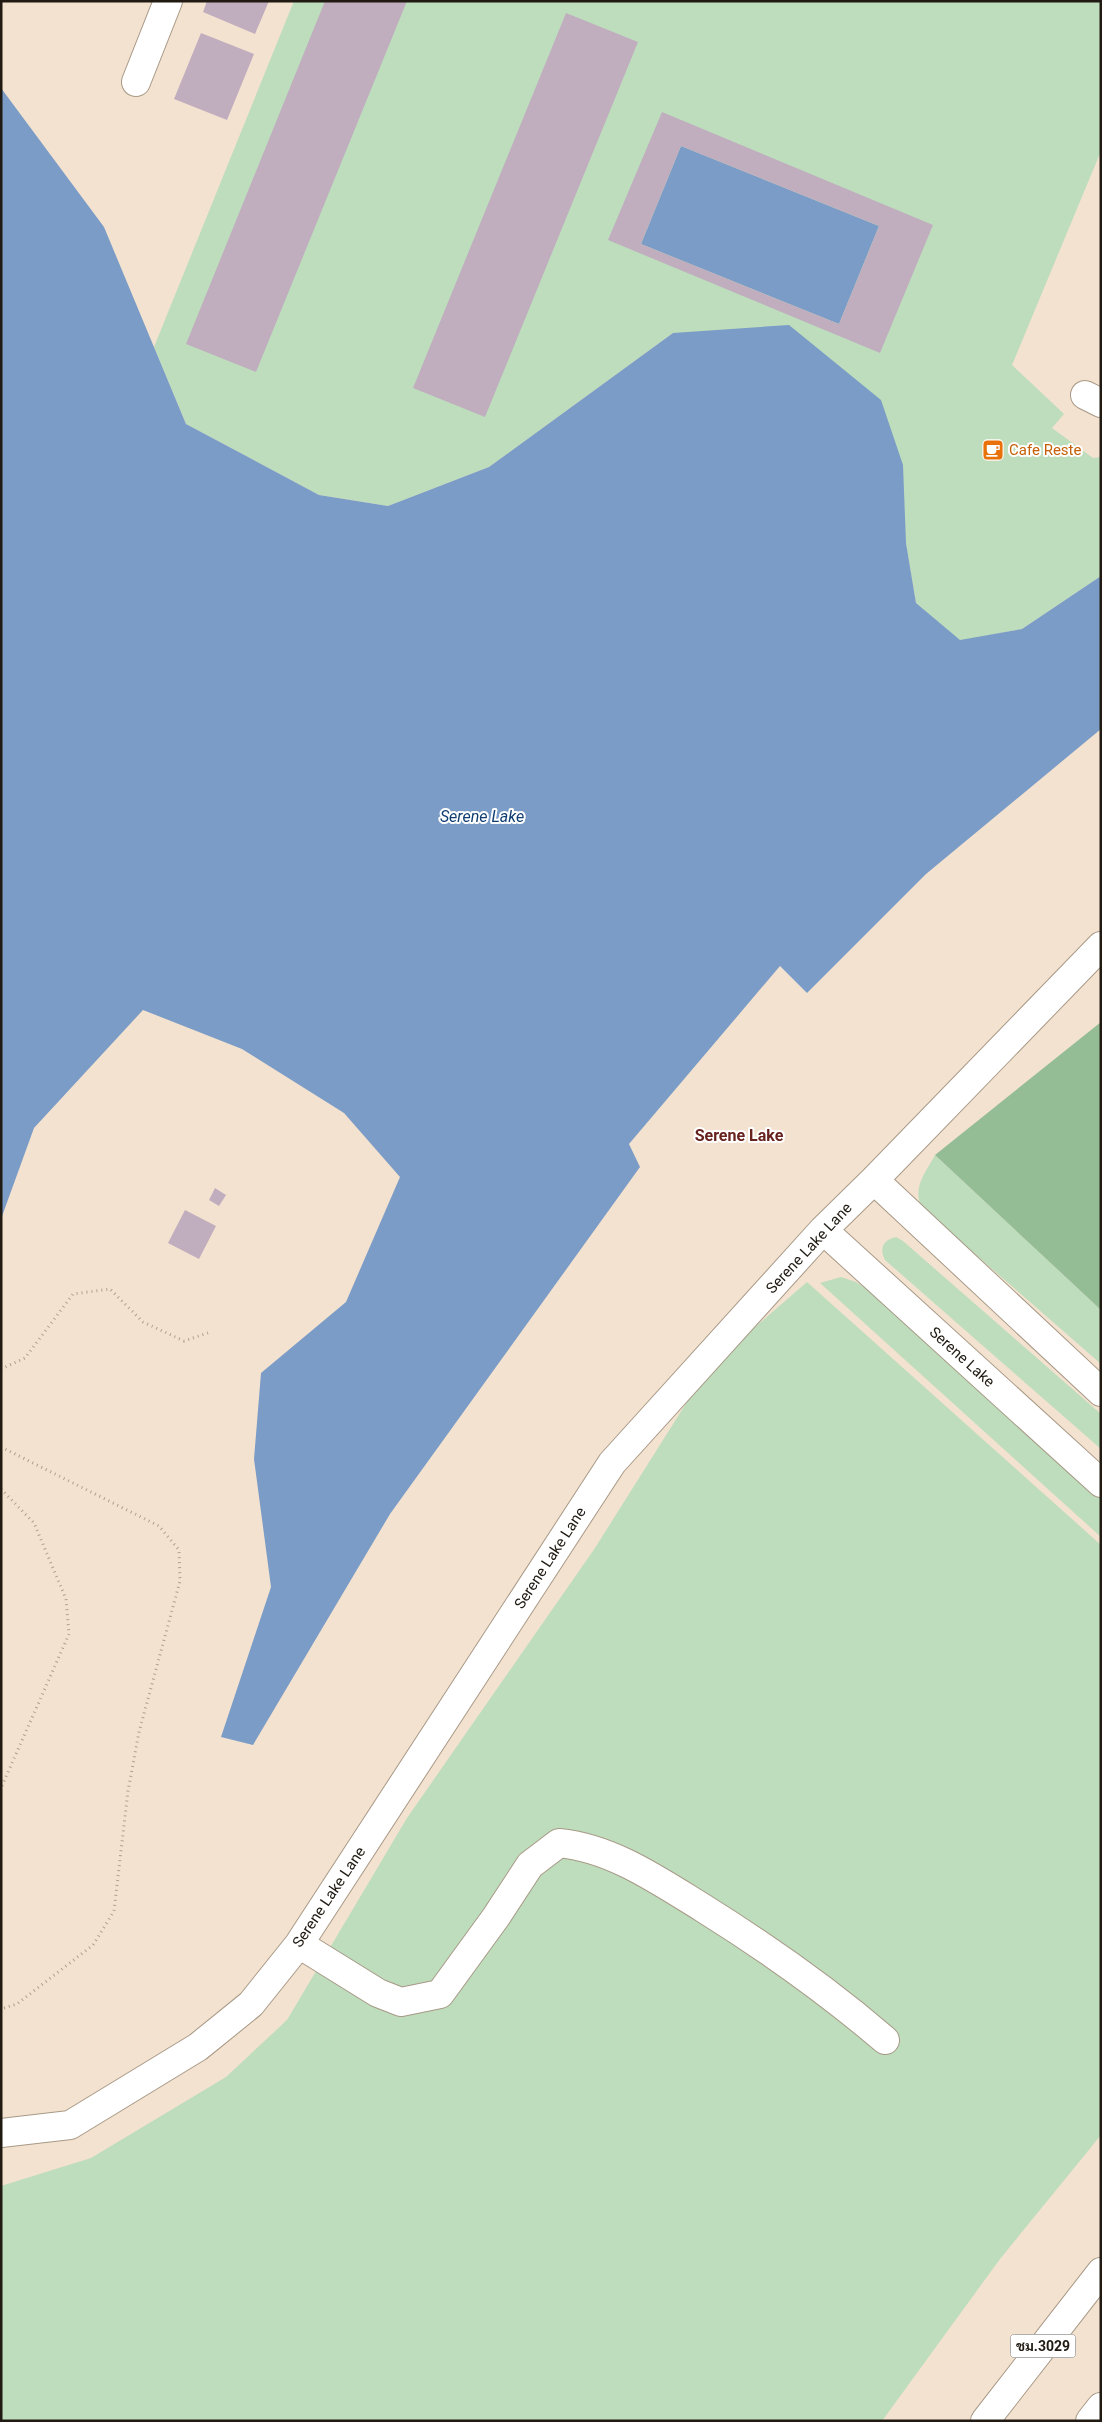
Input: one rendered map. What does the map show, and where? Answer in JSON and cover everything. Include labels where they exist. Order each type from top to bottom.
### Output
[{"type":"street","points":[[136,82],[168,1]]},
{"type":"street","name":"Serene Lake Lane","points":[[1,2133],[70,2125],[198,2047],[251,2004],[299,1944],[612,1464],[823,1230],[1101,946]]},
{"type":"street","points":[[874,1180],[1101,1392]]},
{"type":"street","name":"Serene Lake","points":[[823,1230],[1101,1483]]},
{"type":"street","points":[[299,1944],[378,1993],[401,2002],[440,1994],[496,1917],[530,1865],[559,1843],[584,1845],[622,1861],[666,1885],[766,1948],[885,2040]]},
{"type":"street","name":"ชม.3029","points":[[985,2421],[1101,2272]]},
{"type":"street","points":[[1090,2421],[1101,2407]]},
{"type":"path","points":[[1,1369],[25,1358],[72,1294],[110,1289],[143,1322],[184,1341],[208,1333]]},
{"type":"path","points":[[1,1447],[159,1526],[179,1550],[180,1581],[139,1732],[128,1791],[114,1910],[93,1945],[17,2004],[1,2009]]},
{"type":"path","points":[[1,1489],[34,1522],[66,1599],[69,1634],[1,1788]]},
{"type":"green space","points":[[294,1],[1101,1],[1101,151],[1012,365],[1064,414],[1052,428],[1093,458],[1101,457],[1101,576],[1022,629],[960,641],[916,603],[906,543],[673,333],[489,467],[388,506],[319,495],[186,424],[154,347]]},
{"type":"green space","points":[[1101,1022],[1101,1310],[935,1155]]},
{"type":"green space","points":[[935,1155],[1101,1310],[1101,1364],[921,1207],[918,1193],[919,1186]]},
{"type":"green space","points":[[896,1237],[903,1241],[1101,1414],[1101,1449],[885,1260],[882,1252],[883,1245],[888,1240]]},
{"type":"green space","points":[[841,1277],[856,1282],[875,1294],[1101,1496],[1101,1537],[820,1283]]},
{"type":"green space","points":[[807,1282],[1101,1545],[1101,2135],[1000,2259],[882,2421],[1,2421],[1,2186],[91,2158],[226,2077],[287,2020],[407,1818],[595,1548],[709,1367]]},
{"type":"water","name":"Serene Lake","points":[[1,88],[104,227],[186,424],[319,495],[388,506],[489,467],[673,333],[789,325],[881,400],[903,465],[906,543],[916,603],[960,640],[1022,629],[1101,576],[1101,729],[926,874],[807,993],[780,966],[629,1144],[640,1167],[390,1514],[253,1745],[221,1737],[271,1587],[254,1459],[261,1373],[346,1302],[400,1177],[344,1113],[242,1049],[143,1010],[34,1128],[1,1219]]},
{"type":"water","points":[[681,146],[879,226],[839,324],[641,244]]},
{"type":"building","points":[[207,1],[269,1],[255,34],[203,12]]},
{"type":"building","points":[[325,1],[407,1],[256,372],[186,344]]},
{"type":"building","points":[[566,13],[638,42],[485,417],[413,388]]},
{"type":"building","points":[[201,33],[254,54],[227,120],[174,99]]},
{"type":"building","points":[[662,112],[933,225],[880,353],[608,240]],"holes":[[[681,146],[879,226],[839,324],[641,244]]]},
{"type":"building","points":[[215,1188],[226,1195],[219,1206],[209,1200]]},
{"type":"building","points":[[185,1210],[216,1226],[199,1259],[168,1243]]},
{"type":"place","name":"Cafe Reste","points":[[993,450]]},
{"type":"district","name":"Serene Lake","points":[[739,1135]]}]
